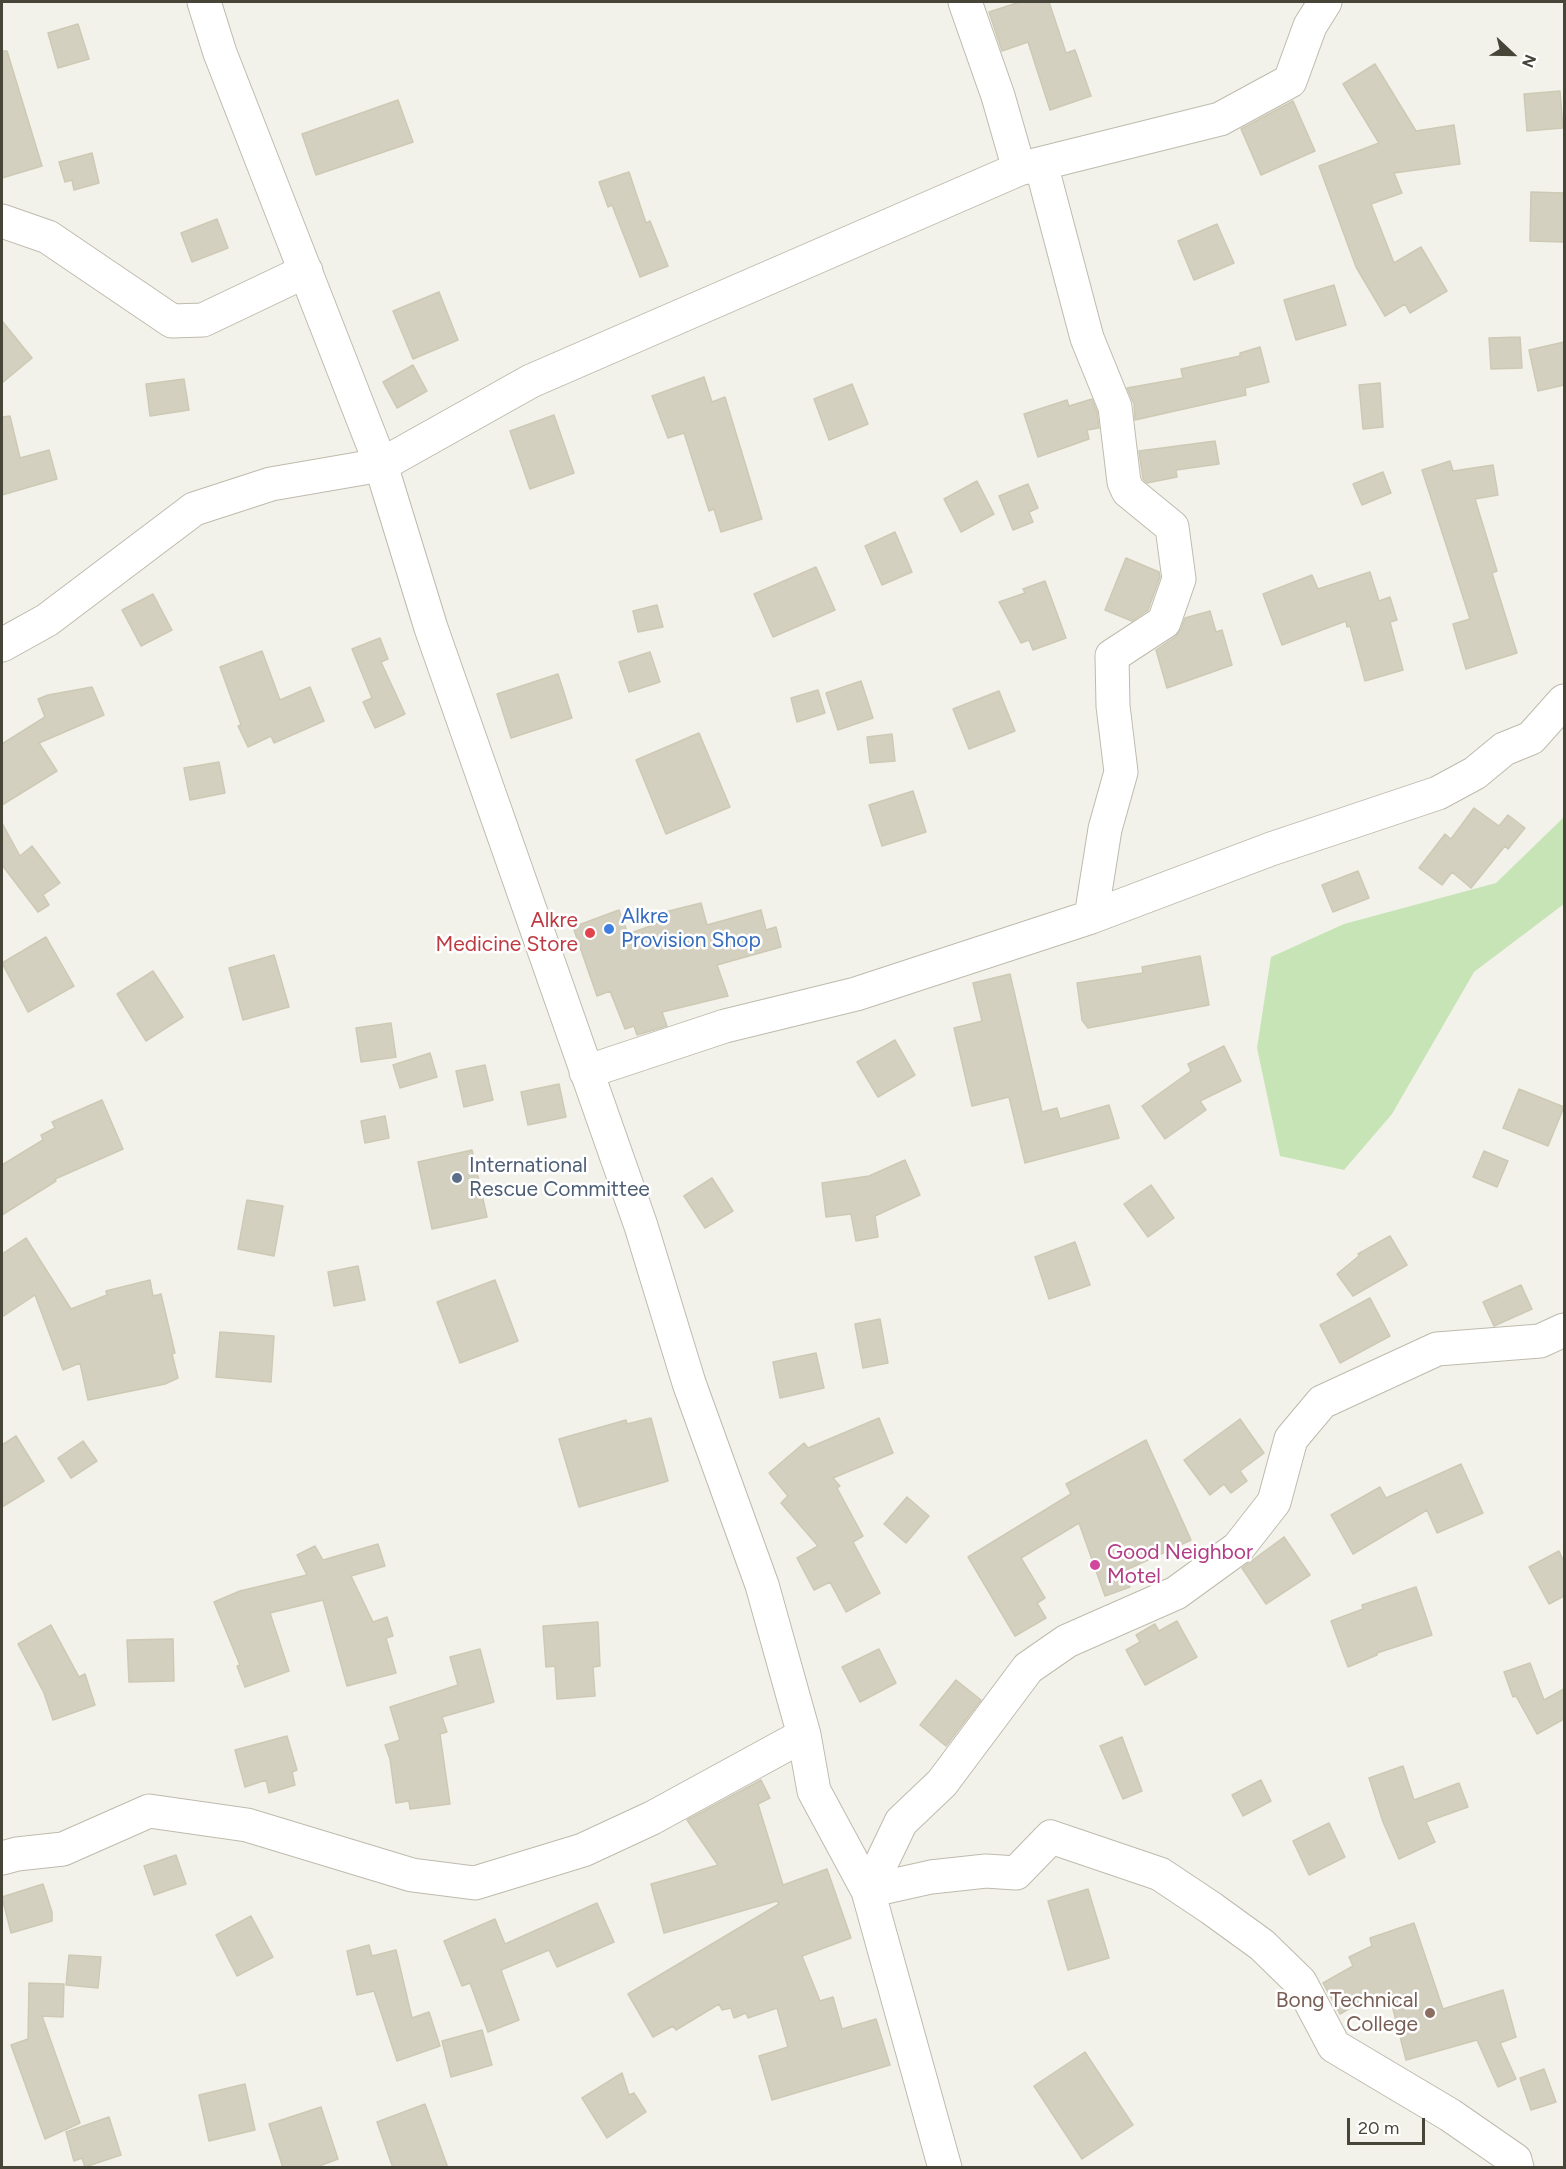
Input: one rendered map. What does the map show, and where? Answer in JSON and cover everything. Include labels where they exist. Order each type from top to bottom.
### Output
[{"type":"street","points":[[204,2],[220,53],[381,465],[431,628],[640,1226],[689,1383],[762,1585],[804,1735],[814,1791],[868,1891],[945,2168]]},
{"type":"street","points":[[965,2],[998,96],[1030,167],[1087,338],[1115,407],[1124,482],[1128,492],[1172,527],[1179,579],[1164,622],[1112,656],[1113,706],[1121,772],[1105,829],[1091,917]]},
{"type":"street","points":[[2,645],[47,620],[194,509],[271,484],[381,465],[531,381],[1030,167],[1220,119],[1290,81],[1310,26],[1325,2]]},
{"type":"street","points":[[2,221],[48,237],[172,321],[203,320],[306,271]]},
{"type":"street","points":[[586,1072],[725,1026],[856,994],[1091,917],[1270,849],[1438,793],[1475,773],[1504,749],[1531,738],[1564,701]]},
{"type":"street","points":[[868,1891],[901,1822],[942,1783],[1028,1668],[1067,1641],[1176,1593],[1238,1548],[1274,1502],[1291,1439],[1322,1402],[1437,1349],[1540,1341],[1564,1330]]},
{"type":"street","points":[[2,1858],[63,1849],[149,1811],[247,1825],[412,1875],[475,1883],[583,1850],[652,1818],[804,1735]]},
{"type":"street","points":[[868,1891],[931,1877],[986,1871],[1016,1873],[1051,1837],[1160,1874],[1262,1945],[1300,1982],[1334,2046],[1450,2115],[1515,2160],[1517,2168]]},
{"type":"green space","points":[[1564,817],[1564,904],[1474,972],[1392,1114],[1344,1170],[1280,1156],[1257,1048],[1271,957],[1344,924],[1496,883]]},
{"type":"building","points":[[1020,2],[1049,2],[1066,53],[1075,50],[1091,96],[1050,110],[1028,42],[1002,51],[989,12]]},
{"type":"building","points":[[78,24],[89,59],[58,68],[48,33]]},
{"type":"building","points":[[2,51],[7,51],[42,166],[2,178]]},
{"type":"building","points":[[1375,64],[1416,131],[1454,125],[1460,164],[1394,173],[1402,193],[1371,204],[1394,263],[1421,247],[1447,291],[1410,313],[1405,304],[1385,316],[1356,267],[1319,166],[1379,143],[1343,84]]},
{"type":"building","points":[[1560,91],[1563,128],[1527,131],[1524,94]]},
{"type":"building","points":[[398,100],[413,142],[316,175],[302,134]]},
{"type":"building","points":[[1293,101],[1315,151],[1261,175],[1241,129]]},
{"type":"building","points":[[92,153],[99,183],[74,190],[72,180],[65,182],[59,162]]},
{"type":"building","points":[[629,172],[646,223],[650,221],[668,266],[640,277],[612,205],[608,207],[599,182]]},
{"type":"building","points":[[1531,192],[1564,193],[1564,242],[1530,241]]},
{"type":"building","points":[[217,219],[228,248],[192,262],[181,233]]},
{"type":"building","points":[[1217,224],[1234,263],[1194,280],[1178,241]]},
{"type":"building","points":[[1334,285],[1346,325],[1296,340],[1284,300]]},
{"type":"building","points":[[439,292],[458,340],[413,359],[393,311]]},
{"type":"building","points":[[2,321],[32,358],[2,383]]},
{"type":"building","points":[[1520,337],[1522,368],[1491,369],[1489,338]]},
{"type":"building","points":[[1564,342],[1564,385],[1538,391],[1529,350]]},
{"type":"building","points":[[1260,347],[1269,382],[1245,388],[1246,395],[1135,420],[1134,404],[1127,388],[1183,378],[1181,369],[1240,356],[1240,353]]},
{"type":"building","points":[[413,365],[427,391],[397,408],[383,382]]},
{"type":"building","points":[[704,377],[712,402],[725,397],[762,519],[721,532],[714,509],[709,511],[684,433],[668,438],[652,396]]},
{"type":"building","points":[[184,379],[189,410],[150,416],[146,384]]},
{"type":"building","points":[[1380,383],[1383,427],[1363,429],[1359,385]]},
{"type":"building","points":[[852,384],[868,424],[829,440],[814,399]]},
{"type":"building","points":[[1092,399],[1097,412],[1099,428],[1087,430],[1089,439],[1038,457],[1024,414],[1067,400],[1069,406]]},
{"type":"building","points":[[554,415],[574,473],[530,489],[510,431]]},
{"type":"building","points":[[10,416],[20,458],[49,450],[57,479],[2,495],[2,417]]},
{"type":"building","points":[[1215,441],[1219,464],[1176,470],[1177,477],[1147,483],[1143,479],[1139,451]]},
{"type":"building","points":[[1450,461],[1453,471],[1493,465],[1498,495],[1475,499],[1497,571],[1492,573],[1517,653],[1466,669],[1453,624],[1470,619],[1422,470]]},
{"type":"building","points":[[1383,472],[1391,493],[1362,505],[1353,484]]},
{"type":"building","points":[[977,481],[994,514],[961,532],[944,499]]},
{"type":"building","points":[[1028,484],[1038,508],[1029,512],[1033,522],[1013,530],[999,496]]},
{"type":"building","points":[[895,532],[912,572],[882,585],[865,546]]},
{"type":"building","points":[[1126,558],[1159,572],[1160,577],[1148,610],[1132,621],[1105,610]]},
{"type":"building","points":[[816,567],[835,610],[773,637],[754,594]]},
{"type":"building","points":[[1370,572],[1379,601],[1390,597],[1397,620],[1390,622],[1403,670],[1365,681],[1350,626],[1347,627],[1346,621],[1282,645],[1263,594],[1312,575],[1318,589]]},
{"type":"building","points":[[1045,581],[1066,638],[1033,650],[1029,640],[1021,643],[999,602],[1025,593],[1023,589]]},
{"type":"building","points":[[153,594],[172,630],[141,646],[122,610]]},
{"type":"building","points":[[657,605],[663,627],[638,632],[633,611]]},
{"type":"building","points":[[1210,611],[1216,632],[1222,630],[1232,665],[1167,688],[1156,650],[1175,637],[1185,618]]},
{"type":"building","points":[[380,638],[388,659],[381,662],[405,714],[375,728],[363,702],[372,698],[352,649]]},
{"type":"building","points":[[262,651],[280,700],[310,687],[324,721],[274,743],[271,736],[248,747],[238,726],[241,725],[220,667]]},
{"type":"building","points":[[650,652],[660,682],[629,692],[619,662]]},
{"type":"building","points":[[558,674],[572,718],[511,738],[497,694]]},
{"type":"building","points":[[861,681],[873,718],[838,730],[826,693]]},
{"type":"building","points":[[92,687],[104,715],[39,743],[57,771],[2,805],[2,744],[45,717],[38,699]]},
{"type":"building","points":[[818,690],[825,713],[797,722],[791,698]]},
{"type":"building","points":[[999,691],[1015,731],[969,749],[953,709]]},
{"type":"building","points":[[699,733],[730,807],[666,834],[636,760]]},
{"type":"building","points":[[892,734],[895,761],[870,763],[867,737]]},
{"type":"building","points":[[219,762],[225,793],[190,800],[184,768]]},
{"type":"building","points":[[913,791],[926,832],[882,846],[869,805]]},
{"type":"building","points":[[1474,808],[1499,826],[1508,815],[1525,828],[1508,849],[1505,846],[1471,888],[1452,872],[1442,885],[1419,868],[1445,834],[1451,839]]},
{"type":"building","points":[[2,823],[20,856],[32,846],[60,883],[43,895],[49,905],[38,912],[2,865]]},
{"type":"building","points":[[1358,871],[1369,898],[1333,912],[1322,885]]},
{"type":"building","points":[[701,903],[707,925],[761,910],[766,930],[776,927],[781,947],[717,965],[728,996],[662,1012],[667,1026],[637,1035],[634,1026],[625,1029],[610,991],[597,996],[573,927],[619,910],[628,934],[667,920],[665,912]]},
{"type":"building","points":[[46,937],[74,986],[28,1012],[2,963]]},
{"type":"building","points":[[274,955],[289,1007],[243,1020],[229,968]]},
{"type":"building","points":[[1200,956],[1209,1005],[1088,1028],[1082,1020],[1077,983],[1143,973],[1142,967]]},
{"type":"building","points":[[153,971],[183,1017],[146,1041],[117,994]]},
{"type":"building","points":[[1010,974],[1042,1112],[1057,1108],[1060,1119],[1109,1105],[1119,1138],[1025,1163],[1009,1097],[972,1106],[954,1028],[982,1021],[973,983]]},
{"type":"building","points":[[391,1023],[396,1057],[361,1062],[356,1028]]},
{"type":"building","points":[[895,1040],[915,1075],[878,1097],[857,1062]]},
{"type":"building","points":[[1224,1046],[1241,1081],[1200,1101],[1206,1110],[1165,1139],[1142,1106],[1191,1071],[1188,1064]]},
{"type":"building","points":[[430,1053],[437,1077],[400,1088],[393,1065]]},
{"type":"building","points":[[485,1065],[493,1100],[464,1107],[456,1071]]},
{"type":"building","points":[[559,1084],[566,1117],[528,1125],[521,1092]]},
{"type":"building","points":[[1519,1089],[1564,1107],[1548,1146],[1503,1128]]},
{"type":"building","points":[[102,1100],[123,1149],[55,1179],[56,1181],[2,1215],[2,1165],[43,1140],[41,1135],[55,1128],[52,1122]]},
{"type":"building","points":[[385,1116],[389,1138],[365,1143],[361,1121]]},
{"type":"building","points":[[472,1150],[487,1217],[432,1229],[418,1162]]},
{"type":"building","points":[[1484,1151],[1508,1161],[1497,1187],[1473,1177]]},
{"type":"building","points":[[905,1160],[920,1195],[875,1216],[878,1237],[856,1241],[851,1214],[826,1217],[822,1183],[869,1176]]},
{"type":"building","points":[[712,1178],[733,1211],[705,1228],[684,1196]]},
{"type":"building","points":[[1151,1185],[1174,1218],[1148,1237],[1124,1204]]},
{"type":"building","points":[[247,1200],[283,1206],[274,1256],[238,1249]]},
{"type":"building","points":[[1390,1236],[1407,1265],[1353,1296],[1337,1274],[1359,1256],[1358,1254]]},
{"type":"building","points":[[26,1238],[71,1309],[107,1295],[106,1291],[150,1280],[153,1296],[161,1294],[175,1353],[172,1354],[178,1378],[165,1384],[88,1400],[80,1363],[63,1370],[35,1295],[2,1317],[2,1254]]},
{"type":"building","points":[[1075,1242],[1090,1285],[1049,1299],[1035,1257]]},
{"type":"building","points":[[358,1266],[365,1300],[334,1306],[328,1272]]},
{"type":"building","points":[[495,1280],[518,1341],[460,1363],[437,1302]]},
{"type":"building","points":[[1521,1285],[1532,1309],[1494,1326],[1483,1302]]},
{"type":"building","points":[[1370,1298],[1390,1336],[1340,1363],[1320,1325]]},
{"type":"building","points":[[880,1319],[888,1363],[863,1368],[855,1324]]},
{"type":"building","points":[[220,1332],[274,1336],[271,1382],[216,1377]]},
{"type":"building","points":[[816,1353],[824,1388],[780,1398],[773,1362]]},
{"type":"building","points":[[651,1418],[668,1481],[579,1507],[559,1439],[626,1420],[627,1424]]},
{"type":"building","points":[[879,1418],[893,1453],[833,1478],[840,1486],[837,1488],[863,1536],[853,1542],[880,1593],[846,1612],[830,1582],[814,1590],[797,1558],[818,1546],[781,1503],[788,1496],[769,1473],[804,1443],[808,1448]]},
{"type":"building","points":[[1240,1419],[1264,1453],[1240,1471],[1247,1481],[1231,1493],[1224,1484],[1210,1495],[1184,1460]]},
{"type":"building","points":[[16,1436],[44,1481],[2,1507],[2,1445]]},
{"type":"building","points":[[1146,1440],[1191,1540],[1124,1571],[1130,1587],[1105,1596],[1079,1523],[1021,1558],[1045,1598],[1037,1603],[1046,1618],[1015,1636],[968,1557],[1071,1494],[1066,1484]]},
{"type":"building","points":[[83,1441],[97,1461],[71,1478],[58,1458]]},
{"type":"building","points":[[1461,1464],[1483,1513],[1437,1533],[1427,1510],[1353,1554],[1331,1515],[1380,1487],[1386,1498]]},
{"type":"building","points":[[907,1497],[929,1516],[906,1543],[884,1524]]},
{"type":"building","points":[[1284,1537],[1310,1575],[1266,1604],[1242,1568]]},
{"type":"building","points":[[378,1544],[385,1566],[351,1576],[373,1622],[387,1617],[393,1636],[386,1638],[396,1673],[347,1686],[323,1600],[270,1613],[289,1671],[245,1687],[237,1666],[240,1665],[214,1602],[240,1591],[307,1575],[297,1555],[315,1546],[323,1560]]},
{"type":"building","points":[[1559,1551],[1564,1562],[1564,1596],[1549,1604],[1529,1567]]},
{"type":"building","points":[[1416,1587],[1432,1635],[1377,1653],[1377,1655],[1348,1667],[1331,1621],[1363,1609],[1362,1605]]},
{"type":"building","points":[[1177,1621],[1197,1657],[1145,1685],[1126,1650],[1140,1642],[1136,1635],[1155,1624],[1159,1631]]},
{"type":"building","points":[[598,1622],[600,1666],[593,1667],[595,1696],[557,1699],[555,1666],[546,1667],[543,1626]]},
{"type":"building","points":[[51,1625],[79,1677],[85,1674],[95,1705],[53,1720],[44,1693],[18,1644]]},
{"type":"building","points":[[173,1639],[174,1681],[129,1682],[127,1640]]},
{"type":"building","points":[[480,1649],[494,1702],[442,1717],[447,1732],[440,1734],[450,1804],[410,1809],[409,1801],[396,1803],[390,1759],[385,1745],[400,1740],[390,1707],[458,1685],[450,1657]]},
{"type":"building","points":[[879,1649],[896,1683],[860,1702],[842,1667]]},
{"type":"building","points":[[1530,1663],[1544,1700],[1564,1689],[1564,1719],[1537,1734],[1516,1696],[1513,1697],[1504,1672]]},
{"type":"building","points":[[956,1680],[981,1700],[946,1746],[920,1725]]},
{"type":"building","points":[[287,1736],[297,1770],[292,1772],[295,1785],[269,1793],[266,1780],[245,1787],[235,1750]]},
{"type":"building","points":[[1122,1737],[1142,1791],[1123,1799],[1100,1746]]},
{"type":"building","points":[[1403,1766],[1414,1800],[1459,1783],[1468,1807],[1426,1822],[1435,1842],[1399,1859],[1383,1822],[1369,1778]]},
{"type":"building","points":[[761,1780],[770,1798],[758,1804],[783,1885],[827,1869],[851,1938],[802,1956],[820,2001],[833,1997],[842,2029],[876,2019],[890,2065],[772,2100],[759,2056],[788,2047],[777,2008],[748,2018],[746,2013],[734,2018],[731,2008],[722,2010],[719,2004],[676,2030],[673,2026],[653,2037],[628,1994],[779,1904],[777,1901],[664,1933],[651,1884],[718,1865],[687,1820]]},
{"type":"building","points":[[1261,1780],[1271,1801],[1243,1816],[1232,1795]]},
{"type":"building","points":[[1329,1823],[1345,1857],[1309,1875],[1293,1841]]},
{"type":"building","points":[[176,1855],[186,1884],[154,1895],[144,1866]]},
{"type":"building","points":[[43,1884],[52,1912],[52,1921],[11,1933],[2,1897]]},
{"type":"building","points":[[1088,1889],[1109,1958],[1068,1970],[1048,1901]]},
{"type":"building","points":[[597,1903],[614,1942],[557,1967],[549,1950],[501,1970],[519,2020],[488,2032],[470,1983],[462,1986],[444,1941],[495,1919],[505,1944]]},
{"type":"building","points":[[251,1916],[273,1957],[237,1976],[216,1935]]},
{"type":"building","points":[[1414,1923],[1443,2009],[1503,1990],[1516,2037],[1500,2043],[1516,2079],[1498,2087],[1477,2040],[1406,2060],[1389,1993],[1359,2003],[1340,2014],[1323,1983],[1353,1966],[1349,1957],[1372,1946],[1370,1938]]},
{"type":"building","points":[[369,1945],[372,1956],[396,1950],[412,2018],[429,2012],[440,2046],[397,2061],[374,1991],[357,1995],[347,1951]]},
{"type":"building","points":[[69,1955],[101,1957],[98,1988],[66,1985]]},
{"type":"building","points":[[29,1983],[64,1984],[63,2017],[42,2016],[80,2123],[45,2139],[11,2045],[28,2039]]},
{"type":"building","points":[[482,2030],[492,2065],[451,2077],[442,2041]]},
{"type":"building","points":[[1085,2052],[1133,2125],[1082,2159],[1034,2086]]},
{"type":"building","points":[[1544,2069],[1556,2102],[1531,2110],[1520,2078]]},
{"type":"building","points":[[622,2073],[629,2095],[634,2093],[646,2112],[607,2138],[582,2098]]},
{"type":"building","points":[[245,2084],[255,2130],[209,2141],[199,2095]]},
{"type":"building","points":[[425,2104],[448,2168],[393,2168],[377,2122]]},
{"type":"building","points":[[321,2107],[338,2159],[314,2168],[283,2168],[269,2124]]},
{"type":"building","points":[[109,2117],[121,2155],[85,2167],[82,2158],[74,2161],[66,2132]]},
{"type":"place","name":"Alkre Provision Shop","points":[[609,929]]},
{"type":"place","name":"Alkre Medicine Store","points":[[590,933]]},
{"type":"place","name":"International Rescue Committee","points":[[457,1178]]},
{"type":"place","name":"Good Neighbor Motel","points":[[1095,1565]]},
{"type":"place","name":"Bong Technical College","points":[[1430,2013]]}]
